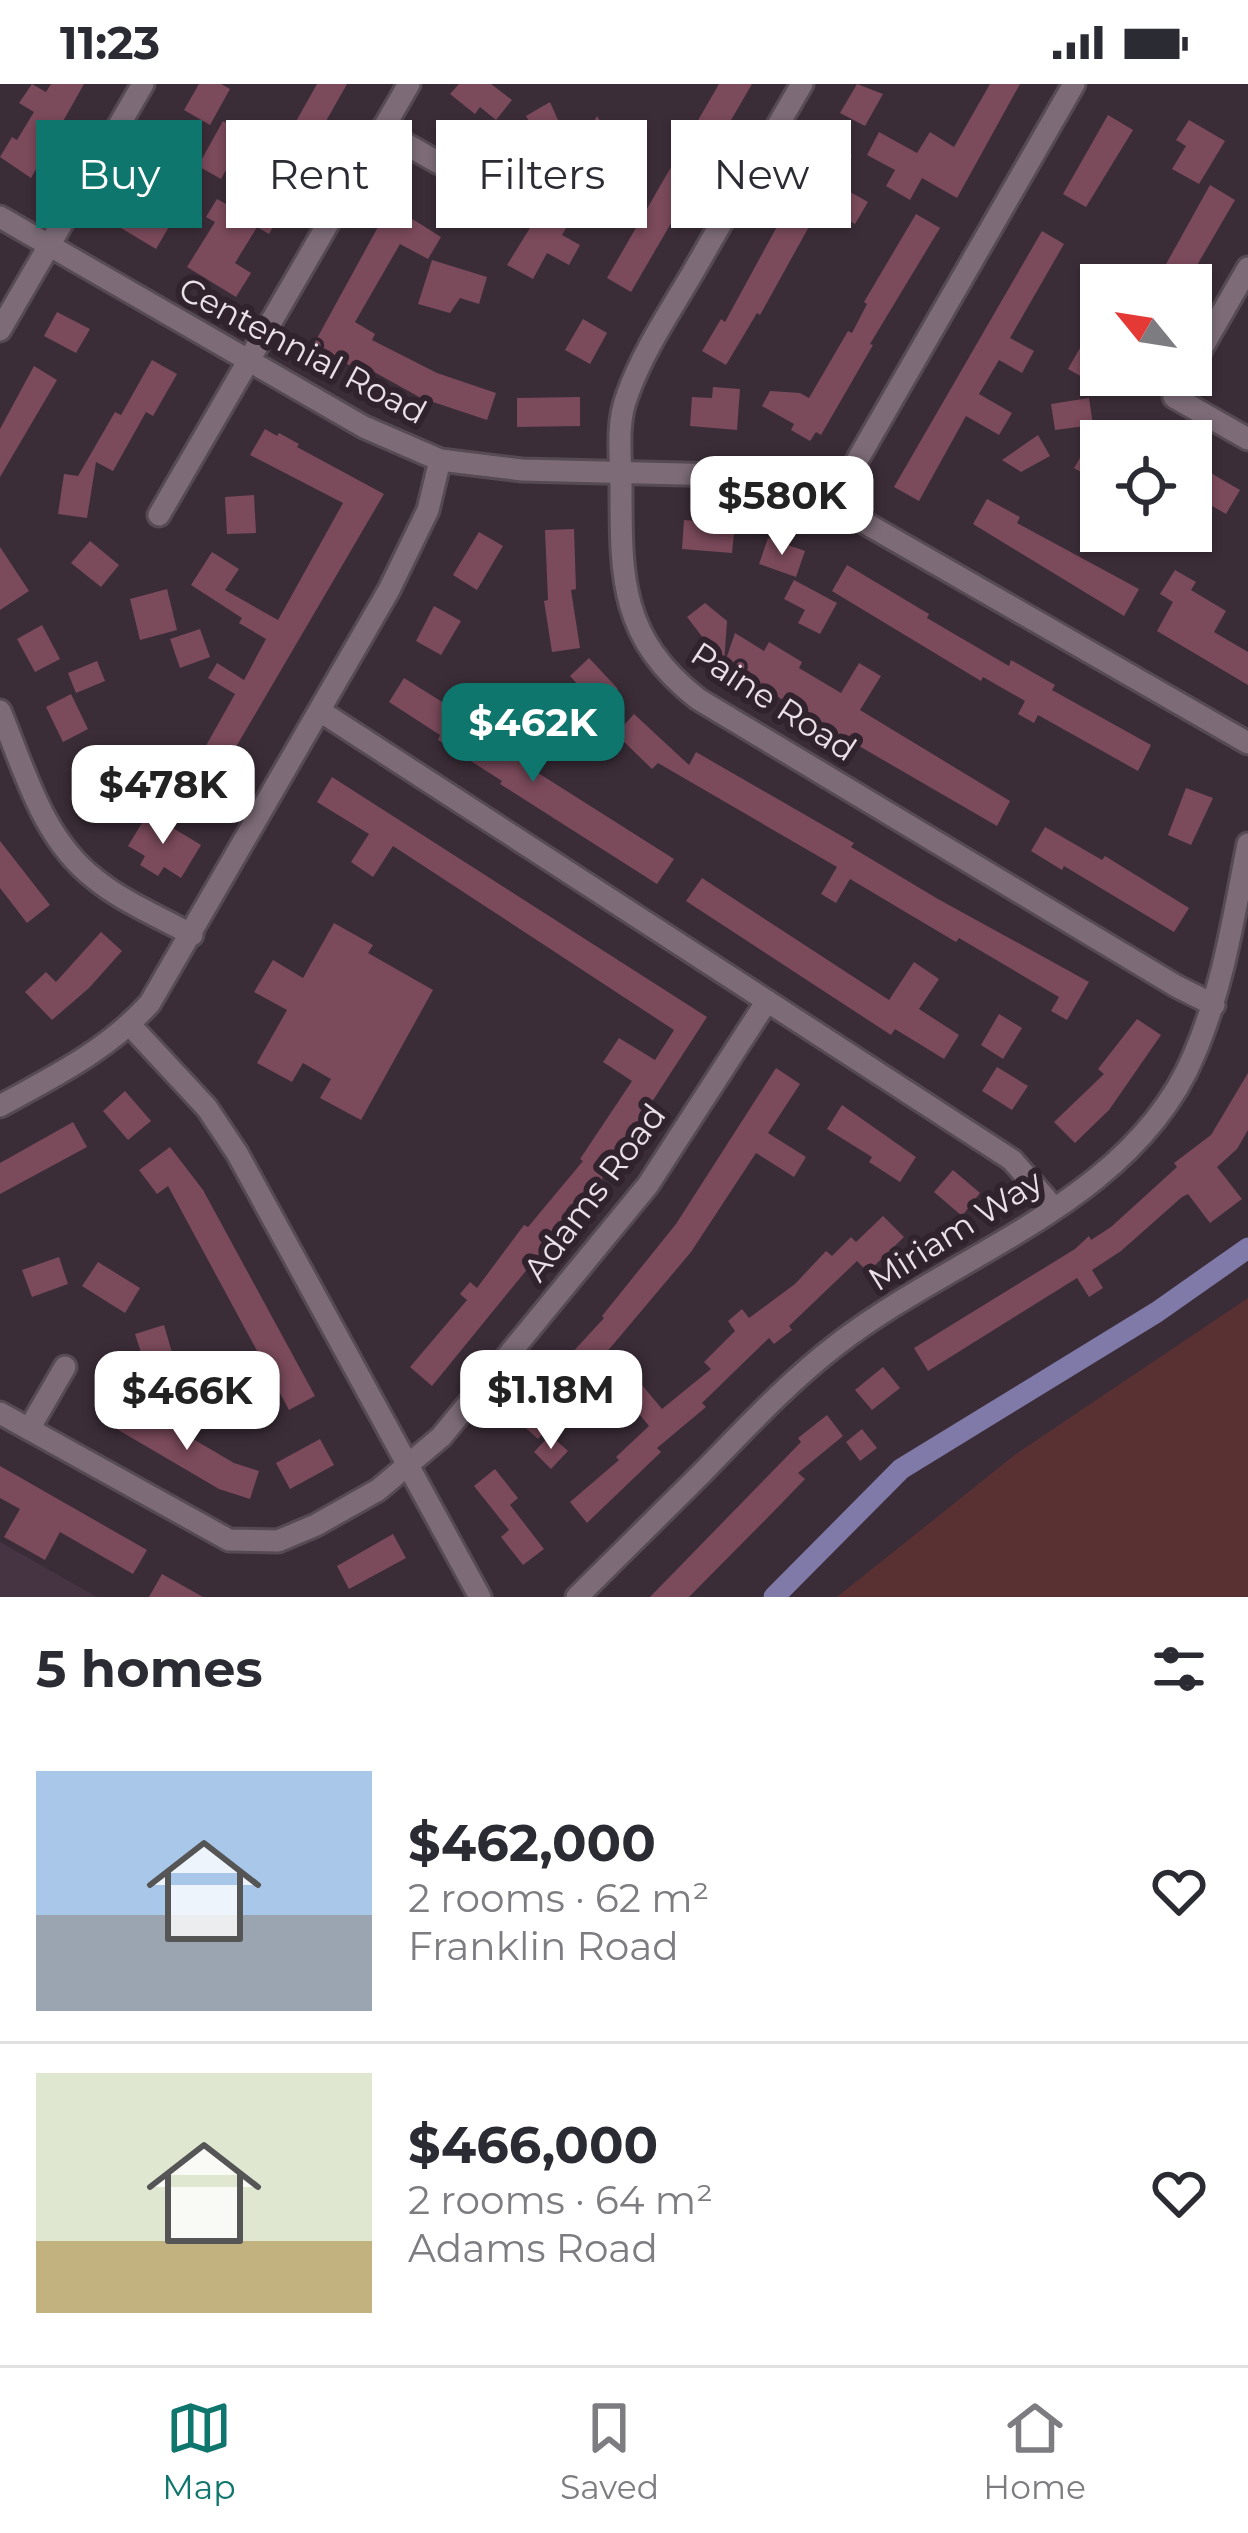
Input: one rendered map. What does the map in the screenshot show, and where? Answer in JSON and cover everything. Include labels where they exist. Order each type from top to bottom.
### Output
[{"type":"street","points":[[0,330],[142,84]]},
{"type":"street","points":[[387,120],[409,84]]},
{"type":"street","name":"Paine Road","points":[[802,84],[625,399],[621,471],[624,590],[641,635],[673,679],[728,717],[1214,1005]]},
{"type":"street","points":[[832,504],[1074,84]]},
{"type":"street","name":"Centennial Road","points":[[0,217],[364,427],[440,460],[522,470],[723,475],[762,481],[832,504],[1248,742]]},
{"type":"street","points":[[159,515],[324,228]]},
{"type":"street","points":[[1212,331],[1248,268]]},
{"type":"street","points":[[1175,396],[1248,439]]},
{"type":"street","points":[[0,1106],[94,1053],[149,1003],[412,547],[428,511],[440,460]]},
{"type":"street","points":[[0,711],[49,828],[70,858],[98,882],[192,935]]},
{"type":"street","points":[[320,711],[1012,1160],[1054,1208]]},
{"type":"street","name":"Miriam Way","points":[[577,1597],[763,1410],[838,1343],[1054,1208],[1107,1167],[1164,1106],[1192,1060],[1214,1005],[1248,844]]},
{"type":"street","name":"Adams Road","points":[[0,1413],[206,1529],[247,1544],[278,1541],[316,1525],[378,1490],[441,1437],[618,1226],[767,1001]]},
{"type":"street","points":[[130,1025],[207,1108],[237,1153],[480,1597]]},
{"type":"street","points":[[29,1429],[65,1366]]},
{"type":"shaded area","points":[[1248,1298],[1248,1597],[837,1597],[1016,1454]]},
{"type":"shaded area","points":[[0,1542],[97,1597],[0,1597]]},
{"type":"building","points":[[32,84],[46,92],[51,84],[84,84],[64,120],[36,120],[36,169],[31,178],[0,157],[34,112],[19,103]]},
{"type":"building","points":[[199,84],[230,89],[210,125],[184,110]]},
{"type":"building","points":[[317,84],[347,84],[327,120],[297,120]]},
{"type":"building","points":[[459,84],[491,84],[512,100],[496,120],[480,107],[475,114],[450,94]]},
{"type":"building","points":[[719,84],[752,84],[731,120],[698,120]]},
{"type":"building","points":[[857,84],[883,94],[865,126],[840,113]]},
{"type":"building","points":[[990,84],[1020,84],[957,198],[922,178],[910,200],[886,186],[895,170],[867,155],[879,132],[917,153],[930,132],[954,147]]},
{"type":"building","points":[[550,102],[558,120],[528,120],[526,116]]},
{"type":"building","points":[[1108,115],[1133,130],[1086,207],[1063,194]]},
{"type":"building","points":[[1189,120],[1225,141],[1199,184],[1172,169],[1186,146],[1176,140]]},
{"type":"building","points":[[226,123],[226,170],[221,179],[202,168],[202,159]]},
{"type":"building","points":[[671,167],[671,223],[631,292],[607,278],[636,228],[647,228],[647,209]]},
{"type":"building","points":[[1210,185],[1235,200],[1198,264],[1166,264]]},
{"type":"building","points":[[851,192],[868,202],[855,224],[851,222]]},
{"type":"building","points":[[217,199],[226,204],[226,228],[256,228],[235,263],[251,273],[236,297],[187,267],[215,222],[206,217]]},
{"type":"building","points":[[916,214],[940,228],[821,435],[816,432],[810,441],[791,430],[794,424],[762,406],[770,391],[809,398],[848,331],[852,333],[864,302]]},
{"type":"building","points":[[412,219],[441,237],[428,259],[400,244],[355,322],[375,334],[372,340],[437,373],[496,393],[487,420],[421,398],[358,363],[355,369],[315,342],[377,228],[412,228]]},
{"type":"building","points":[[121,228],[168,228],[156,249]]},
{"type":"building","points":[[530,228],[566,228],[562,235],[580,245],[569,265],[547,253],[533,279],[507,265]]},
{"type":"building","points":[[776,228],[808,228],[726,365],[702,351],[721,319],[725,322]]},
{"type":"building","points":[[1042,231],[1064,244],[1010,338],[1034,351],[1022,373],[999,360],[979,394],[1012,413],[999,435],[966,416],[919,501],[894,487]]},
{"type":"building","points":[[432,260],[487,277],[479,304],[460,298],[450,313],[418,304]]},
{"type":"building","points":[[57,312],[90,329],[76,353],[44,336]]},
{"type":"building","points":[[583,319],[607,333],[590,364],[565,350]]},
{"type":"building","points":[[1080,348],[1080,376],[1068,369]]},
{"type":"building","points":[[152,360],[177,374],[153,416],[146,412],[113,471],[96,462],[87,518],[58,514],[64,474],[78,476]]},
{"type":"building","points":[[34,366],[57,380],[0,477],[0,429]]},
{"type":"building","points":[[713,387],[740,389],[737,430],[690,426],[692,397],[712,398]]},
{"type":"building","points":[[580,397],[580,426],[517,427],[517,398]]},
{"type":"building","points":[[1089,398],[1092,420],[1055,430],[1051,404]]},
{"type":"building","points":[[265,429],[384,494],[202,805],[180,792],[235,694],[208,678],[217,663],[244,680],[266,639],[191,585],[212,552],[239,569],[225,590],[278,620],[343,503],[250,455]]},
{"type":"building","points":[[1038,435],[1050,456],[1021,472],[1002,460]]},
{"type":"building","points":[[1212,474],[1240,490],[1226,514],[1212,506]]},
{"type":"building","points":[[254,495],[256,533],[227,534],[225,497]]},
{"type":"building","points":[[987,499],[1020,517],[1017,523],[1139,589],[1124,616],[973,524]]},
{"type":"building","points":[[684,520],[735,524],[732,553],[682,549]]},
{"type":"building","points":[[574,529],[576,589],[571,590],[580,648],[552,652],[544,601],[548,600],[545,530]]},
{"type":"building","points":[[479,532],[503,546],[477,590],[453,575]]},
{"type":"building","points":[[768,538],[805,551],[796,577],[759,564]]},
{"type":"building","points":[[90,541],[119,565],[101,587],[71,563]]},
{"type":"building","points":[[0,547],[29,591],[0,610]]},
{"type":"building","points":[[847,565],[929,614],[927,618],[1009,666],[1011,660],[1055,685],[1052,690],[1151,745],[1138,771],[1038,715],[1034,723],[1018,714],[1025,701],[983,677],[981,681],[832,591]]},
{"type":"building","points":[[1175,570],[1196,582],[1191,590],[1226,611],[1214,632],[1248,652],[1248,685],[1157,631],[1173,602],[1160,594]]},
{"type":"building","points":[[794,580],[837,603],[820,634],[798,623],[805,610],[784,599]]},
{"type":"building","points":[[167,589],[177,630],[140,640],[130,599]]},
{"type":"building","points":[[705,603],[727,621],[724,665],[687,617]]},
{"type":"building","points":[[434,606],[461,621],[441,655],[416,641]]},
{"type":"building","points":[[42,625],[60,659],[35,672],[17,639]]},
{"type":"building","points":[[200,629],[210,657],[180,668],[170,639]]},
{"type":"building","points":[[735,633],[764,651],[769,642],[802,662],[799,668],[841,693],[859,663],[881,676],[860,710],[1010,801],[997,826],[809,717],[725,662]]},
{"type":"building","points":[[589,658],[618,689],[589,715],[602,730],[585,745],[568,726],[580,715],[567,701],[581,688],[570,676]]},
{"type":"building","points":[[97,661],[105,681],[76,693],[68,673]]},
{"type":"building","points":[[404,678],[447,705],[443,710],[494,745],[674,859],[657,884],[500,784],[502,781],[438,740],[440,735],[389,702]]},
{"type":"building","points":[[71,694],[88,729],[63,742],[46,707]]},
{"type":"building","points":[[634,714],[689,765],[696,752],[854,843],[851,847],[938,899],[1089,982],[1067,1020],[1051,1011],[1059,997],[850,879],[836,903],[821,894],[837,867],[658,763],[652,769],[616,734]]},
{"type":"building","points":[[100,760],[117,794],[91,807],[74,772]]},
{"type":"building","points":[[154,769],[178,782],[165,805],[141,792]]},
{"type":"building","points":[[332,777],[707,1017],[587,1202],[432,1386],[410,1367],[467,1300],[460,1294],[470,1282],[477,1288],[524,1225],[528,1227],[583,1161],[580,1159],[632,1081],[603,1062],[619,1038],[655,1060],[674,1030],[393,846],[373,877],[351,862],[369,834],[317,802]]},
{"type":"building","points":[[1186,788],[1213,798],[1191,845],[1168,835]]},
{"type":"building","points":[[148,813],[201,845],[181,878],[164,867],[158,876],[140,865],[145,856],[128,846]]},
{"type":"building","points":[[1045,827],[1102,860],[1105,856],[1189,908],[1174,932],[1031,851]]},
{"type":"building","points":[[0,841],[50,905],[27,923],[0,888]]},
{"type":"building","points":[[702,878],[889,1000],[914,962],[939,979],[919,1009],[959,1035],[944,1059],[895,1029],[891,1035],[686,901]]},
{"type":"building","points":[[334,923],[373,945],[368,953],[433,990],[361,1120],[320,1098],[331,1079],[303,1063],[292,1082],[257,1063],[287,1010],[254,992],[273,960],[303,978]]},
{"type":"building","points":[[101,932],[122,951],[52,1020],[25,992],[46,972],[56,982]]},
{"type":"building","points":[[999,1014],[1022,1028],[1003,1059],[981,1045]]},
{"type":"building","points":[[1137,1019],[1161,1035],[1109,1110],[1075,1143],[1054,1122],[1104,1074],[1098,1069]]},
{"type":"building","points":[[997,1067],[1028,1086],[1012,1110],[982,1091]]},
{"type":"building","points":[[776,1068],[800,1084],[768,1133],[806,1157],[794,1177],[756,1153],[691,1252],[579,1385],[559,1367],[604,1318],[676,1224]]},
{"type":"building","points":[[1248,1073],[1248,1130],[1237,1149],[1217,1167],[1242,1199],[1210,1223],[1188,1194],[1182,1197],[1092,1270],[1103,1288],[1089,1297],[1077,1278],[928,1371],[914,1348],[1089,1236],[1091,1240],[1111,1227],[1177,1167],[1174,1163],[1211,1135]]},
{"type":"building","points":[[125,1091],[151,1121],[128,1140],[103,1111]]},
{"type":"building","points":[[842,1105],[916,1157],[900,1182],[869,1162],[872,1157],[827,1129]]},
{"type":"building","points":[[73,1122],[87,1147],[0,1194],[0,1163]]},
{"type":"building","points":[[170,1147],[203,1190],[315,1396],[289,1410],[168,1186],[157,1194],[139,1170]]},
{"type":"building","points":[[953,1170],[980,1193],[962,1216],[934,1192]]},
{"type":"building","points":[[883,1216],[904,1237],[868,1272],[857,1261],[789,1326],[792,1330],[774,1344],[769,1338],[587,1523],[570,1502],[619,1460],[616,1457],[649,1426],[626,1398],[642,1385],[662,1409],[711,1369],[704,1362],[735,1331],[728,1321],[742,1309],[749,1318],[795,1284],[826,1251],[832,1256],[851,1237],[856,1242]]},
{"type":"building","points":[[59,1257],[68,1284],[32,1297],[22,1270]]},
{"type":"building","points":[[98,1262],[140,1288],[125,1313],[82,1286]]},
{"type":"building","points":[[164,1325],[175,1363],[147,1371],[135,1334]]},
{"type":"building","points":[[883,1367],[900,1388],[872,1410],[855,1390]]},
{"type":"building","points":[[542,1394],[563,1412],[538,1439],[518,1421]]},
{"type":"building","points":[[129,1405],[234,1463],[259,1471],[250,1499],[219,1489],[115,1428]]},
{"type":"building","points":[[827,1415],[843,1436],[798,1473],[805,1479],[779,1506],[689,1597],[650,1597],[801,1442],[798,1438]]},
{"type":"building","points":[[862,1429],[877,1448],[860,1461],[846,1442]]},
{"type":"building","points":[[550,1435],[568,1451],[551,1469],[534,1452]]},
{"type":"building","points":[[320,1439],[334,1465],[290,1489],[276,1463]]},
{"type":"building","points":[[0,1466],[147,1550],[133,1574],[60,1532],[45,1560],[4,1537],[20,1509],[0,1498]]},
{"type":"building","points":[[495,1469],[518,1498],[510,1505],[544,1549],[523,1565],[501,1537],[509,1530],[474,1486]]},
{"type":"building","points":[[393,1534],[406,1558],[349,1589],[337,1566]]},
{"type":"building","points":[[162,1574],[203,1597],[149,1597]]},
{"type":"waterway","points":[[774,1597],[901,1469],[1157,1312],[1248,1248]]}]
